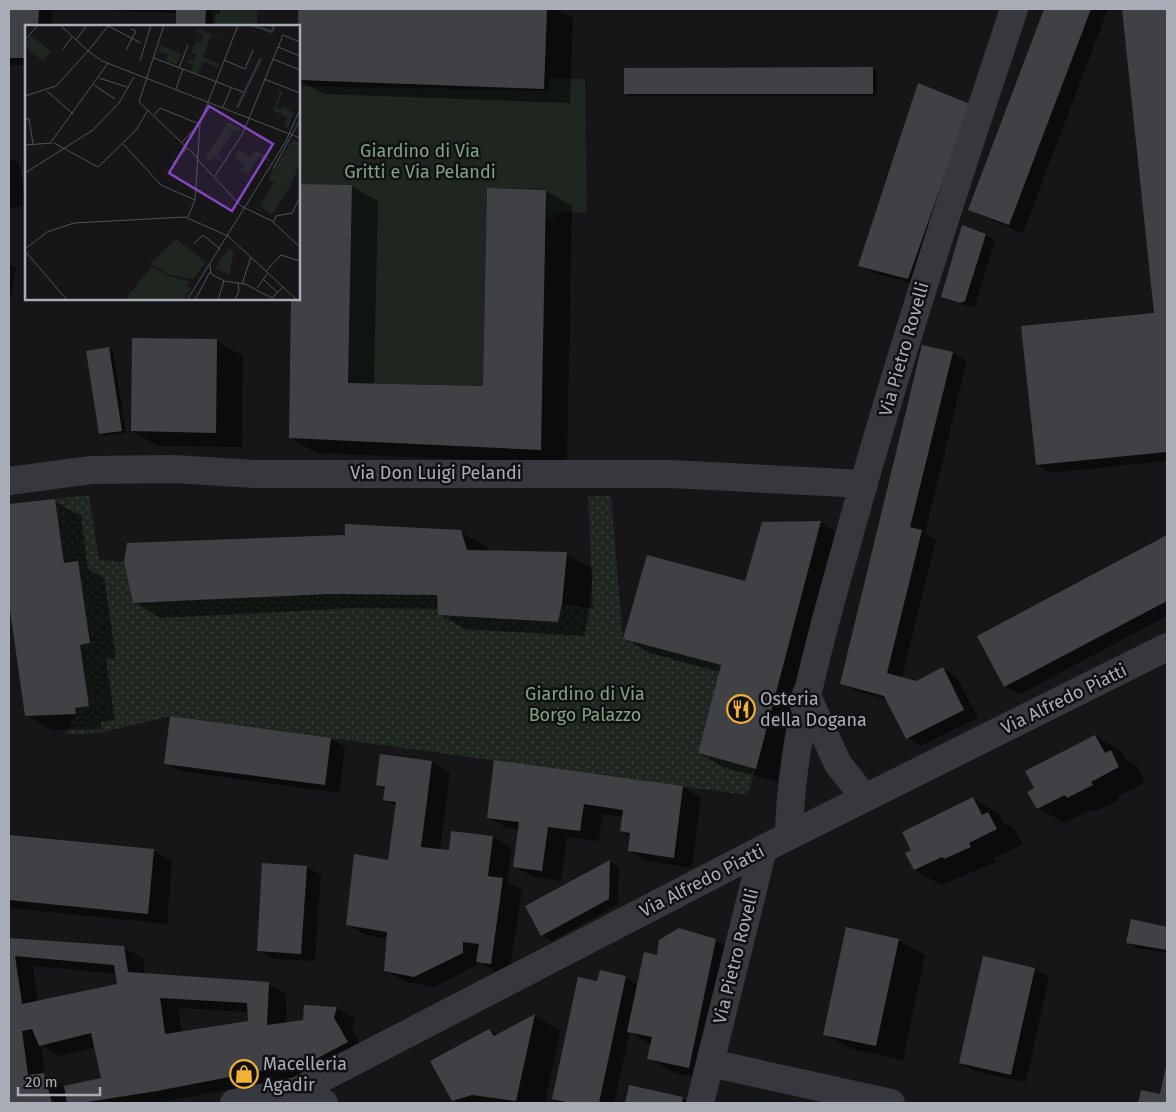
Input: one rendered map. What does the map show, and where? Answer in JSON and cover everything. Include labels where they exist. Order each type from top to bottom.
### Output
[{"type":"street","name":"Via Pietro Rovelli","points":[[789,836],[790,791],[806,694],[864,484],[924,278],[1014,9]]},
{"type":"street","name":"Via Don Luigi Pelandi","points":[[9,481],[91,470],[175,469],[255,474],[670,474],[864,484]]},
{"type":"street","name":"Via Alfredo Piatti","points":[[234,1103],[315,1100],[763,849],[1167,647]]},
{"type":"street","points":[[806,694],[838,764],[865,798]]},
{"type":"street","name":"Via Pietro Rovelli","points":[[700,1103],[763,849]]},
{"type":"street","points":[[710,1063],[890,1103]]},
{"type":"green space","points":[[212,9],[257,9],[257,25],[212,25]]},
{"type":"green space","name":"Giardino di Via Gritti e Via Pelandi","points":[[550,78],[585,79],[587,213],[561,212],[560,214],[554,214],[554,219],[547,220],[546,189],[487,188],[483,386],[348,383],[352,185],[300,184],[300,86],[549,91]]},
{"type":"green space","name":"Giardino di Via Borgo Palazzo","points":[[89,495],[99,560],[124,562],[133,603],[328,594],[437,595],[438,615],[558,622],[562,604],[593,609],[588,496],[611,496],[623,639],[721,665],[698,753],[756,769],[747,795],[171,716],[99,733],[65,734],[76,714],[75,708],[89,706],[80,645],[90,643],[78,562],[64,563],[55,499]]},
{"type":"building","points":[[9,9],[39,9],[38,25],[25,25],[25,58],[9,58]]},
{"type":"building","points":[[176,9],[206,9],[205,25],[176,25]]},
{"type":"building","points":[[298,9],[547,9],[544,89],[300,80],[300,25],[298,25]]},
{"type":"building","points":[[1044,9],[1091,9],[1009,225],[968,210]]},
{"type":"building","points":[[1122,9],[1167,9],[1167,452],[1036,465],[1021,326],[1154,313]]},
{"type":"building","points":[[873,67],[873,94],[624,94],[624,68]]},
{"type":"building","points":[[918,83],[970,104],[908,279],[858,266]]},
{"type":"building","points":[[300,184],[352,185],[348,383],[483,386],[487,188],[546,190],[541,450],[289,438],[291,300],[300,300]]},
{"type":"building","points":[[962,225],[986,234],[965,301],[960,303],[941,297]]},
{"type":"building","points":[[132,338],[217,339],[216,433],[131,431]]},
{"type":"building","points":[[922,345],[953,352],[910,527],[922,530],[887,673],[916,681],[943,667],[964,710],[906,739],[884,696],[840,684]]},
{"type":"building","points":[[109,347],[122,431],[99,434],[86,351]]},
{"type":"building","points":[[55,499],[64,563],[78,561],[90,643],[80,645],[89,706],[75,708],[76,714],[25,716],[9,603],[9,504]]},
{"type":"building","points":[[821,521],[756,769],[698,753],[721,665],[623,639],[647,555],[745,581],[762,522]]},
{"type":"building","points":[[345,524],[461,530],[467,550],[567,552],[562,604],[558,622],[438,615],[437,595],[329,594],[133,603],[124,562],[127,543],[345,535]]},
{"type":"building","points":[[1167,535],[1167,601],[1004,687],[977,636]]},
{"type":"building","points":[[170,716],[331,738],[325,785],[164,764]]},
{"type":"building","points":[[1095,735],[1105,753],[1111,750],[1119,767],[1091,782],[1093,785],[1067,798],[1065,795],[1037,809],[1027,792],[1034,788],[1025,771]]},
{"type":"building","points":[[380,754],[432,761],[421,847],[449,850],[451,831],[493,836],[488,876],[503,878],[491,964],[476,962],[479,944],[463,942],[463,953],[414,977],[384,971],[387,932],[346,925],[354,854],[388,860],[396,802],[383,800],[385,787],[376,785]]},
{"type":"building","points":[[494,760],[683,786],[674,858],[628,851],[630,833],[620,831],[623,810],[584,804],[580,831],[548,827],[542,871],[513,867],[519,822],[487,818]]},
{"type":"building","points":[[973,797],[982,815],[988,812],[997,829],[969,843],[971,847],[944,859],[942,857],[914,870],[905,853],[911,850],[902,832]]},
{"type":"building","points":[[9,835],[154,849],[148,914],[9,900]]},
{"type":"building","points":[[610,860],[609,899],[541,936],[525,906]]},
{"type":"building","points":[[262,863],[307,866],[301,954],[257,951]]},
{"type":"building","points":[[1131,919],[1167,927],[1167,950],[1126,943]]},
{"type":"building","points":[[846,927],[899,939],[876,1046],[823,1035]]},
{"type":"building","points":[[679,928],[716,939],[689,1068],[647,1059],[652,1037],[627,1032],[644,952],[657,955],[659,940]]},
{"type":"building","points":[[9,938],[124,946],[128,972],[269,982],[267,1025],[303,1020],[304,1005],[337,1007],[334,1018],[348,1042],[312,1061],[157,1091],[81,1103],[67,1103],[64,1086],[101,1078],[91,1033],[39,1046],[32,1029],[22,1031],[28,1075],[44,1073],[52,1103],[9,1103]],"holes":[[[15,956],[114,965],[117,984],[22,1004]],[[160,998],[247,1003],[248,1021],[165,1034]]]},
{"type":"building","points":[[983,956],[1035,968],[1011,1075],[959,1063]]},
{"type":"building","points":[[600,970],[626,976],[599,1103],[570,1103],[552,1099],[578,977],[597,981]]},
{"type":"building","points":[[535,1014],[516,1101],[472,1095],[452,1101],[430,1061],[489,1029],[494,1036]]},
{"type":"building","points":[[1166,1066],[1167,1103],[1138,1103],[1141,1090],[1160,1094]]},
{"type":"building","points":[[629,1085],[683,1097],[682,1103],[625,1103]]},
{"type":"place","name":"Osteria della Dogana","points":[[741,709]]},
{"type":"place","name":"Macelleria Agadir","points":[[244,1074]]}]
